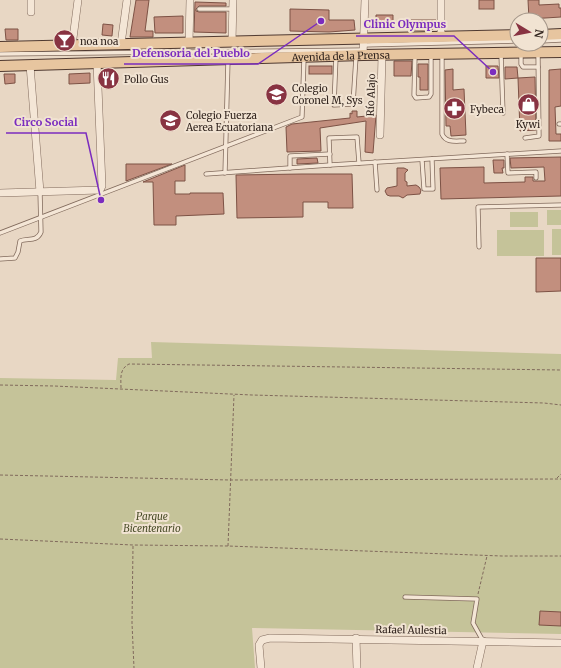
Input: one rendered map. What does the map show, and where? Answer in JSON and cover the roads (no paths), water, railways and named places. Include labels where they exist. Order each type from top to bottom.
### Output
[{"type":"main road","points":[[549,35],[561,34]]},
{"type":"main road","name":"Avenida de la Prensa","points":[[0,66],[336,56],[362,49],[441,37],[509,35]]},
{"type":"main road","name":"Avenida de la Prensa","points":[[0,48],[232,42],[362,49],[382,55],[538,52]]},
{"type":"main road","name":"Avenida de la Prensa","points":[[549,52],[561,52]]},
{"type":"street","points":[[31,0],[31,12]]},
{"type":"street","points":[[72,46],[78,0]]},
{"type":"street","points":[[121,44],[127,0]]},
{"type":"street","points":[[190,0],[190,42]]},
{"type":"street","points":[[232,42],[233,0]]},
{"type":"street","points":[[362,49],[365,0]]},
{"type":"street","points":[[441,0],[441,37]]},
{"type":"street","name":"Río Alajo","points":[[380,135],[382,55]]},
{"type":"street","points":[[0,193],[102,189],[97,63]]},
{"type":"street","points":[[30,65],[40,192]]},
{"type":"street","name":"Rafael Aulestia","points":[[261,668],[259,645],[262,640],[270,638],[356,638],[561,643]]},
{"type":"street","points":[[356,638],[357,668]]},
{"type":"street","points":[[478,668],[483,642]]},
{"type":"lane","points":[[198,9],[232,9]]},
{"type":"lane","points":[[549,40],[561,40]]},
{"type":"lane","points":[[0,54],[362,49],[509,41]]},
{"type":"lane","points":[[336,56],[334,105],[353,104],[362,49]]},
{"type":"lane","points":[[525,138],[539,136],[538,52]]},
{"type":"lane","points":[[501,53],[503,113]]},
{"type":"lane","points":[[521,53],[521,64],[523,67],[538,67]]},
{"type":"lane","points":[[442,54],[442,134],[449,141],[464,141]]},
{"type":"lane","points":[[415,55],[414,95],[418,98],[427,98],[431,96],[431,55]]},
{"type":"lane","points":[[0,233],[302,117],[304,57]]},
{"type":"lane","points":[[225,173],[228,59]]},
{"type":"lane","points":[[330,165],[329,138],[357,137],[359,163]]},
{"type":"lane","points":[[206,174],[561,151]]},
{"type":"lane","points":[[290,168],[290,156],[330,154]]},
{"type":"lane","points":[[507,154],[508,172],[536,172],[536,178]]},
{"type":"lane","points":[[422,160],[424,190],[433,189],[432,159]]},
{"type":"lane","points":[[374,162],[377,190]]},
{"type":"lane","points":[[0,259],[15,258],[20,241],[25,239],[34,240],[39,237],[41,232],[40,192]]},
{"type":"lane","points":[[479,247],[478,207],[561,205]]},
{"type":"lane","points":[[404,596],[477,599],[473,623],[483,642]]},
{"type":"place","name":"Defensoria del Pueblo","points":[[321,21]]},
{"type":"place","name":"noa noa","points":[[65,41]]},
{"type":"place","name":"Clinic Olympus","points":[[493,72]]},
{"type":"place","name":"Pollo Gus","points":[[109,79]]},
{"type":"place","name":"Colegio Coronel M, Sys","points":[[276,94]]},
{"type":"place","name":"Kywi","points":[[528,104]]},
{"type":"place","name":"Fybeca","points":[[455,109]]},
{"type":"place","name":"Colegio Fuerza Aerea Ecuatoriana","points":[[170,121]]},
{"type":"place","name":"Circo Social","points":[[101,200]]},
{"type":"park label","name":"Parque Bicentenario","points":[[152,522]]}]
